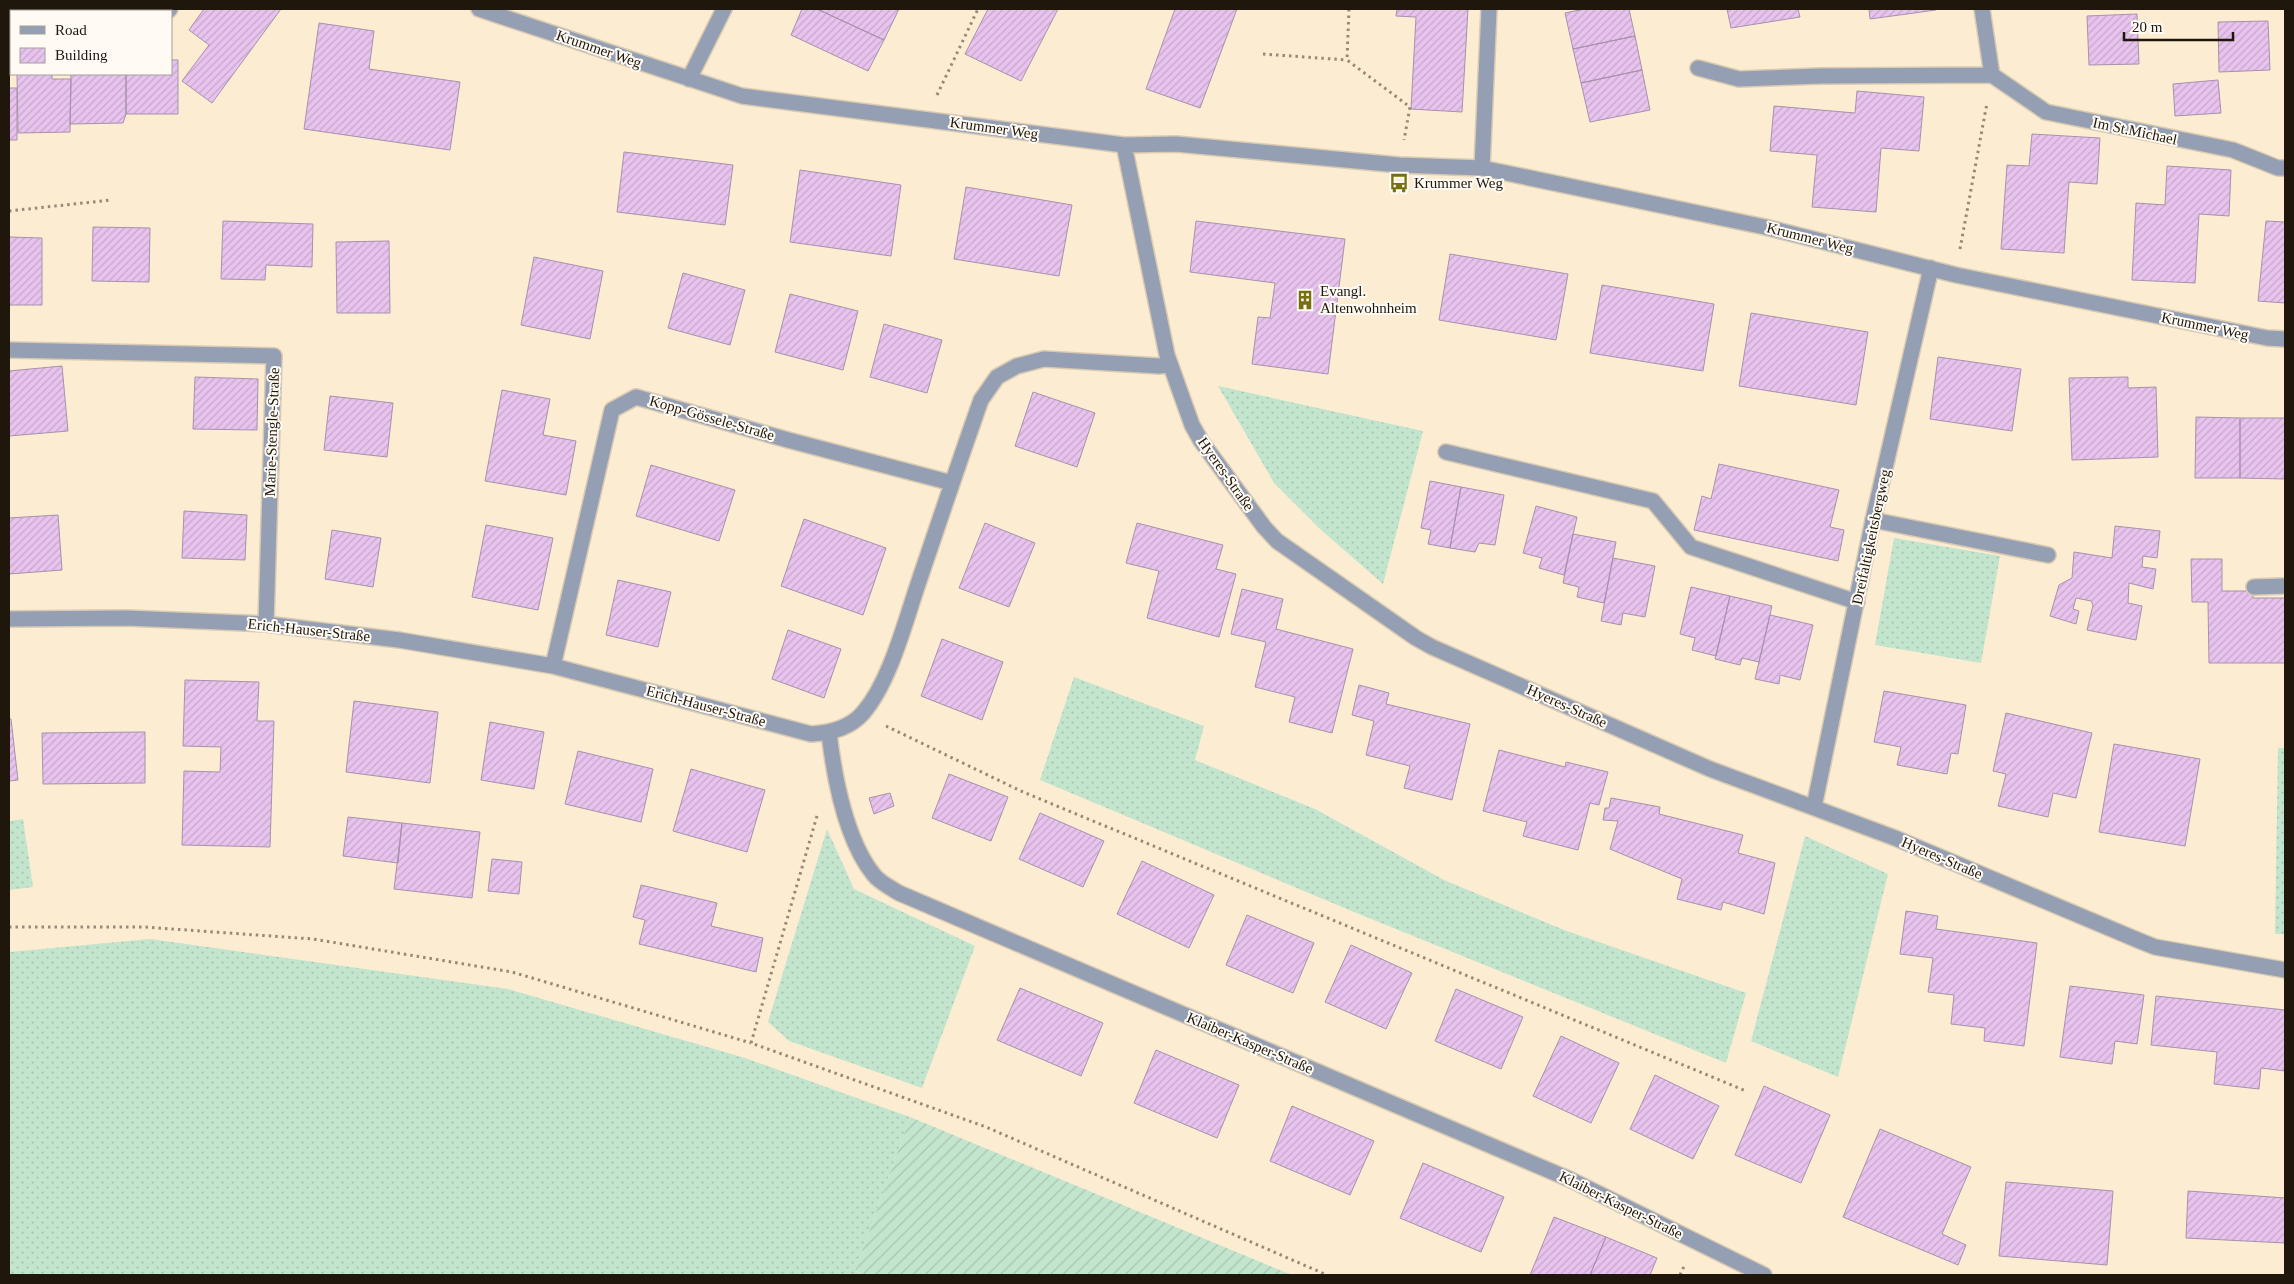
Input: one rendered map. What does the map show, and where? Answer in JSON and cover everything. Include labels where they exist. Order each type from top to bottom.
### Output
[{"type":"street","name":"Krummer Weg","points":[[479,9],[742,96],[926,118],[1124,145],[1176,144],[1400,165],[1482,168],[1765,227],[1956,274],[2267,338],[2285,339]]},
{"type":"street","points":[[689,79],[724,9]]},
{"type":"street","points":[[1482,168],[1489,9]]},
{"type":"street","points":[[1698,68],[1739,79],[1820,76],[1992,75],[1982,9]]},
{"type":"street","name":"Im St.Michael","points":[[1992,75],[2046,112],[2233,150],[2278,168],[2285,168]]},
{"type":"street","name":"Hyeres-Straße","points":[[1124,145],[1170,365],[1192,425],[1264,527],[1277,541],[1416,638],[1441,651],[1710,769],[1896,838],[2155,946],[2285,970]]},
{"type":"street","name":"Dreifaltigkeitsbergweg","points":[[1814,807],[1873,520],[1931,268]]},
{"type":"street","name":"Marie-Stengle-Straße","points":[[9,350],[274,356],[266,624]]},
{"type":"street","name":"Erich-Hauser-Straße","points":[[9,620],[126,618],[266,624],[399,640],[553,666],[811,734],[829,733],[850,723],[862,714],[878,692],[904,625],[981,400],[997,377],[1017,366],[1044,359],[1159,366],[1170,365]]},
{"type":"street","name":"Kopp-Gössele-Straße","points":[[553,666],[612,410],[636,397],[788,440],[952,483]]},
{"type":"street","points":[[1446,452],[1653,501],[1691,547],[1857,602]]},
{"type":"street","points":[[1873,520],[2048,555]]},
{"type":"street","points":[[2254,587],[2285,586]]},
{"type":"street","name":"Klaiber-Kasper-Straße","points":[[829,733],[833,763],[853,842],[874,876],[899,893],[1569,1178],[1764,1275]]},
{"type":"path","points":[[926,118],[978,9]]},
{"type":"path","points":[[1347,60],[1349,9]]},
{"type":"path","points":[[1263,54],[1347,60],[1410,107],[1400,165]]},
{"type":"path","points":[[1956,274],[1992,75]]},
{"type":"path","points":[[9,211],[111,200]]},
{"type":"path","points":[[862,714],[1023,792],[1746,1091]]},
{"type":"path","points":[[751,1043],[819,810]]},
{"type":"path","points":[[9,927],[144,927],[314,939],[512,972],[751,1043],[986,1127],[1327,1275]]},
{"type":"green space","points":[[1218,386],[1423,431],[1383,584],[1320,529],[1274,483]]},
{"type":"green space","points":[[1894,538],[2000,556],[1981,663],[1875,645]]},
{"type":"green space","points":[[1074,677],[1204,726],[1195,760],[1315,809],[1444,880],[1564,930],[1746,993],[1726,1063],[1354,912],[1040,780]]},
{"type":"green space","points":[[2278,748],[2285,748],[2285,934],[2275,934]]},
{"type":"green space","points":[[23,819],[33,887],[9,890],[9,821]]},
{"type":"green space","points":[[827,829],[854,889],[975,946],[922,1088],[789,1041],[768,1022]]},
{"type":"green space","points":[[1805,836],[1888,874],[1838,1077],[1751,1041]]},
{"type":"green space","points":[[150,939],[508,989],[745,1058],[910,1117],[855,1271],[866,1275],[9,1275],[9,952]]},
{"type":"green space","points":[[910,1117],[1292,1275],[866,1275],[855,1271]]},
{"type":"building","points":[[204,9],[281,9],[212,103],[182,81],[209,45],[189,30]]},
{"type":"building","points":[[802,9],[817,9],[884,40],[868,71],[791,35]]},
{"type":"building","points":[[817,9],[899,9],[884,40]]},
{"type":"building","points":[[988,9],[1058,9],[1021,81],[965,54]]},
{"type":"building","points":[[1175,9],[1237,9],[1200,108],[1146,89]]},
{"type":"building","points":[[1397,9],[1468,9],[1462,112],[1411,109],[1416,17],[1396,16]]},
{"type":"building","points":[[1585,9],[1629,9],[1635,36],[1573,49],[1565,13]]},
{"type":"building","points":[[1727,9],[1798,9],[1800,17],[1731,28]]},
{"type":"building","points":[[1869,9],[1936,9],[1936,10],[1870,19]]},
{"type":"building","points":[[2137,14],[2139,64],[2089,65],[2087,16]]},
{"type":"building","points":[[2268,21],[2270,70],[2219,72],[2218,22]]},
{"type":"building","points":[[319,23],[374,31],[369,69],[460,82],[450,150],[304,129]]},
{"type":"building","points":[[1635,36],[1642,70],[1581,83],[1573,49]]},
{"type":"building","points":[[172,60],[178,60],[178,114],[126,114],[126,75],[172,75]]},
{"type":"building","points":[[1642,70],[1650,110],[1590,122],[1581,83]]},
{"type":"building","points":[[17,75],[52,75],[52,79],[71,79],[70,132],[18,133]]},
{"type":"building","points":[[71,75],[126,75],[126,114],[123,123],[70,124]]},
{"type":"building","points":[[2218,80],[2221,113],[2175,116],[2173,84]]},
{"type":"building","points":[[9,88],[17,88],[17,140],[9,140]]},
{"type":"building","points":[[1857,91],[1924,97],[1919,151],[1881,148],[1876,212],[1812,207],[1817,155],[1770,151],[1774,106],[1855,113]]},
{"type":"building","points":[[2032,134],[2100,138],[2097,184],[2069,182],[2064,253],[2001,249],[2007,165],[2029,166]]},
{"type":"building","points":[[624,152],[733,165],[725,225],[617,212]]},
{"type":"building","points":[[2167,166],[2231,170],[2229,216],[2199,214],[2195,283],[2132,280],[2136,203],[2165,205]]},
{"type":"building","points":[[800,170],[901,185],[891,256],[790,242]]},
{"type":"building","points":[[966,187],[1072,205],[1059,276],[954,259]]},
{"type":"building","points":[[223,221],[313,224],[312,267],[266,265],[265,280],[221,279]]},
{"type":"building","name":"Evangl. Altenwohnheim","points":[[1196,221],[1345,239],[1328,374],[1252,364],[1258,317],[1270,318],[1275,283],[1190,272]]},
{"type":"building","points":[[2266,221],[2285,222],[2285,303],[2258,301]]},
{"type":"building","points":[[93,227],[150,228],[149,282],[92,281]]},
{"type":"building","points":[[9,237],[42,238],[42,305],[9,305]]},
{"type":"building","points":[[389,241],[390,313],[337,313],[336,242]]},
{"type":"building","points":[[1450,254],[1568,274],[1556,340],[1439,320]]},
{"type":"building","points":[[534,257],[603,271],[590,339],[521,325]]},
{"type":"building","points":[[683,273],[745,290],[730,345],[668,328]]},
{"type":"building","points":[[1602,285],[1714,304],[1703,371],[1590,353]]},
{"type":"building","points":[[790,294],[858,311],[843,370],[775,352]]},
{"type":"building","points":[[1751,313],[1868,332],[1856,405],[1739,386]]},
{"type":"building","points":[[884,324],[942,340],[927,393],[870,377]]},
{"type":"building","points":[[1938,357],[2021,369],[2012,431],[1930,419]]},
{"type":"building","points":[[62,366],[68,431],[9,436],[9,371]]},
{"type":"building","points":[[195,377],[258,379],[257,430],[193,429]]},
{"type":"building","points":[[2128,377],[2128,388],[2156,387],[2158,457],[2072,460],[2069,378]]},
{"type":"building","points":[[502,390],[550,399],[543,435],[576,441],[566,495],[485,481]]},
{"type":"building","points":[[1033,392],[1095,413],[1077,467],[1015,446]]},
{"type":"building","points":[[330,396],[393,403],[387,457],[324,450]]},
{"type":"building","points":[[2196,417],[2240,418],[2240,478],[2195,478]]},
{"type":"building","points":[[2240,418],[2285,418],[2285,479],[2240,478]]},
{"type":"building","points":[[1719,464],[1839,490],[1830,527],[1844,530],[1838,561],[1694,530],[1702,496],[1711,499]]},
{"type":"building","points":[[651,465],[735,490],[719,541],[636,516]]},
{"type":"building","points":[[1430,481],[1461,487],[1450,548],[1428,544],[1431,530],[1421,528]]},
{"type":"building","points":[[1461,487],[1504,495],[1495,545],[1479,543],[1475,552],[1450,548]]},
{"type":"building","points":[[1536,506],[1577,517],[1564,575],[1539,568],[1542,558],[1523,553]]},
{"type":"building","points":[[184,511],[247,515],[245,560],[182,558]]},
{"type":"building","points":[[58,515],[62,570],[9,574],[9,518]]},
{"type":"building","points":[[804,519],[886,548],[863,615],[781,586]]},
{"type":"building","points":[[985,523],[1035,543],[1009,607],[959,588]]},
{"type":"building","points":[[1137,523],[1223,545],[1216,569],[1236,574],[1219,637],[1147,618],[1159,571],[1126,563]]},
{"type":"building","points":[[486,525],[553,538],[538,610],[472,597]]},
{"type":"building","points":[[2115,526],[2160,531],[2157,558],[2143,556],[2142,567],[2156,569],[2153,589],[2129,583],[2128,603],[2142,606],[2136,640],[2087,630],[2093,605],[2091,601],[2076,598],[2073,609],[2079,611],[2076,624],[2050,616],[2059,585],[2072,578],[2074,552],[2112,558]]},
{"type":"building","points":[[332,530],[381,538],[373,587],[325,579]]},
{"type":"building","points":[[1573,534],[1616,542],[1604,603],[1577,597],[1579,587],[1563,583]]},
{"type":"building","points":[[1613,558],[1655,566],[1645,617],[1623,613],[1621,625],[1601,621]]},
{"type":"building","points":[[2191,559],[2222,559],[2222,591],[2253,591],[2253,598],[2285,598],[2285,663],[2209,663],[2208,602],[2192,602]]},
{"type":"building","points":[[618,580],[671,592],[658,647],[606,635]]},
{"type":"building","points":[[1691,587],[1730,596],[1716,656],[1692,650],[1695,638],[1680,634]]},
{"type":"building","points":[[1242,589],[1283,599],[1276,629],[1353,649],[1332,733],[1289,722],[1295,697],[1255,687],[1266,642],[1231,634]]},
{"type":"building","points":[[1730,596],[1772,606],[1759,662],[1742,658],[1740,665],[1715,659]]},
{"type":"building","points":[[1770,615],[1813,625],[1800,680],[1780,675],[1779,684],[1755,679]]},
{"type":"building","points":[[788,630],[841,649],[824,698],[772,679]]},
{"type":"building","points":[[942,639],[1003,662],[982,720],[921,696]]},
{"type":"building","points":[[185,680],[259,682],[257,721],[274,721],[270,847],[182,845],[184,771],[220,772],[221,747],[183,746]]},
{"type":"building","points":[[1359,685],[1389,693],[1386,704],[1470,724],[1452,800],[1404,788],[1410,766],[1366,755],[1374,721],[1352,715]]},
{"type":"building","points":[[1884,691],[1966,705],[1958,754],[1951,753],[1947,774],[1897,765],[1901,747],[1874,742]]},
{"type":"building","points":[[354,701],[438,712],[430,783],[346,772]]},
{"type":"building","points":[[2006,713],[2092,733],[2076,798],[2053,793],[2048,817],[1998,806],[2006,774],[1993,771]]},
{"type":"building","points":[[9,719],[11,719],[18,780],[9,781]]},
{"type":"building","points":[[490,722],[544,732],[534,789],[481,780]]},
{"type":"building","points":[[145,732],[145,783],[43,784],[42,733]]},
{"type":"building","points":[[2114,744],[2200,759],[2185,846],[2099,832]]},
{"type":"building","points":[[1499,750],[1565,767],[1566,762],[1608,772],[1599,805],[1590,803],[1578,850],[1523,836],[1527,822],[1483,811]]},
{"type":"building","points":[[578,751],[653,769],[641,822],[565,804]]},
{"type":"building","points":[[691,769],[765,790],[747,852],[673,831]]},
{"type":"building","points":[[949,774],[1008,797],[991,841],[932,818]]},
{"type":"building","points":[[890,793],[894,806],[874,814],[869,798]]},
{"type":"building","points":[[1611,798],[1660,807],[1659,814],[1743,835],[1738,853],[1775,863],[1764,914],[1723,902],[1721,910],[1677,899],[1682,879],[1610,849],[1618,821],[1603,820],[1605,808],[1609,808]]},
{"type":"building","points":[[1040,813],[1104,841],[1083,887],[1019,859]]},
{"type":"building","points":[[348,817],[402,823],[398,863],[343,856]]},
{"type":"building","points":[[402,823],[480,832],[472,898],[394,889]]},
{"type":"building","points":[[492,859],[522,862],[519,894],[488,891]]},
{"type":"building","points":[[1142,861],[1214,895],[1189,948],[1117,914]]},
{"type":"building","points":[[641,885],[717,903],[711,926],[763,938],[756,972],[639,944],[645,920],[633,917]]},
{"type":"building","points":[[1906,911],[1938,916],[1936,929],[2037,943],[2024,1046],[1984,1041],[1985,1028],[1951,1024],[1954,995],[1928,992],[1933,958],[1900,954]]},
{"type":"building","points":[[1247,915],[1314,943],[1293,993],[1226,965]]},
{"type":"building","points":[[1351,945],[1412,973],[1386,1029],[1325,1002]]},
{"type":"building","points":[[2070,986],[2144,995],[2137,1044],[2115,1041],[2112,1064],[2060,1057]]},
{"type":"building","points":[[1020,988],[1103,1023],[1081,1076],[997,1040]]},
{"type":"building","points":[[1456,989],[1523,1017],[1501,1069],[1435,1041]]},
{"type":"building","points":[[2156,996],[2285,1010],[2285,1071],[2261,1068],[2259,1089],[2214,1084],[2217,1052],[2151,1045]]},
{"type":"building","points":[[1561,1036],[1619,1063],[1591,1123],[1533,1096]]},
{"type":"building","points":[[1156,1050],[1239,1085],[1217,1138],[1134,1103]]},
{"type":"building","points":[[1655,1075],[1719,1106],[1693,1159],[1630,1129]]},
{"type":"building","points":[[1764,1086],[1830,1115],[1801,1183],[1735,1155]]},
{"type":"building","points":[[1292,1106],[1374,1141],[1350,1195],[1270,1161]]},
{"type":"building","points":[[1880,1129],[1971,1167],[1942,1234],[1966,1245],[1958,1265],[1843,1217]]},
{"type":"building","points":[[1423,1163],[1504,1197],[1481,1252],[1400,1218]]},
{"type":"building","points":[[2006,1182],[2113,1191],[2107,1265],[1999,1256]]},
{"type":"building","points":[[2188,1191],[2285,1198],[2285,1243],[2186,1238]]},
{"type":"building","points":[[1554,1217],[1606,1237],[1590,1275],[1530,1275]]},
{"type":"building","points":[[1606,1237],[1657,1258],[1650,1275],[1590,1275]]},
{"type":"place","name":"Krummer Weg","points":[[1399,183]]},
{"type":"place","name":"Evangl. Altenwohnheim","points":[[1305,300]]}]
